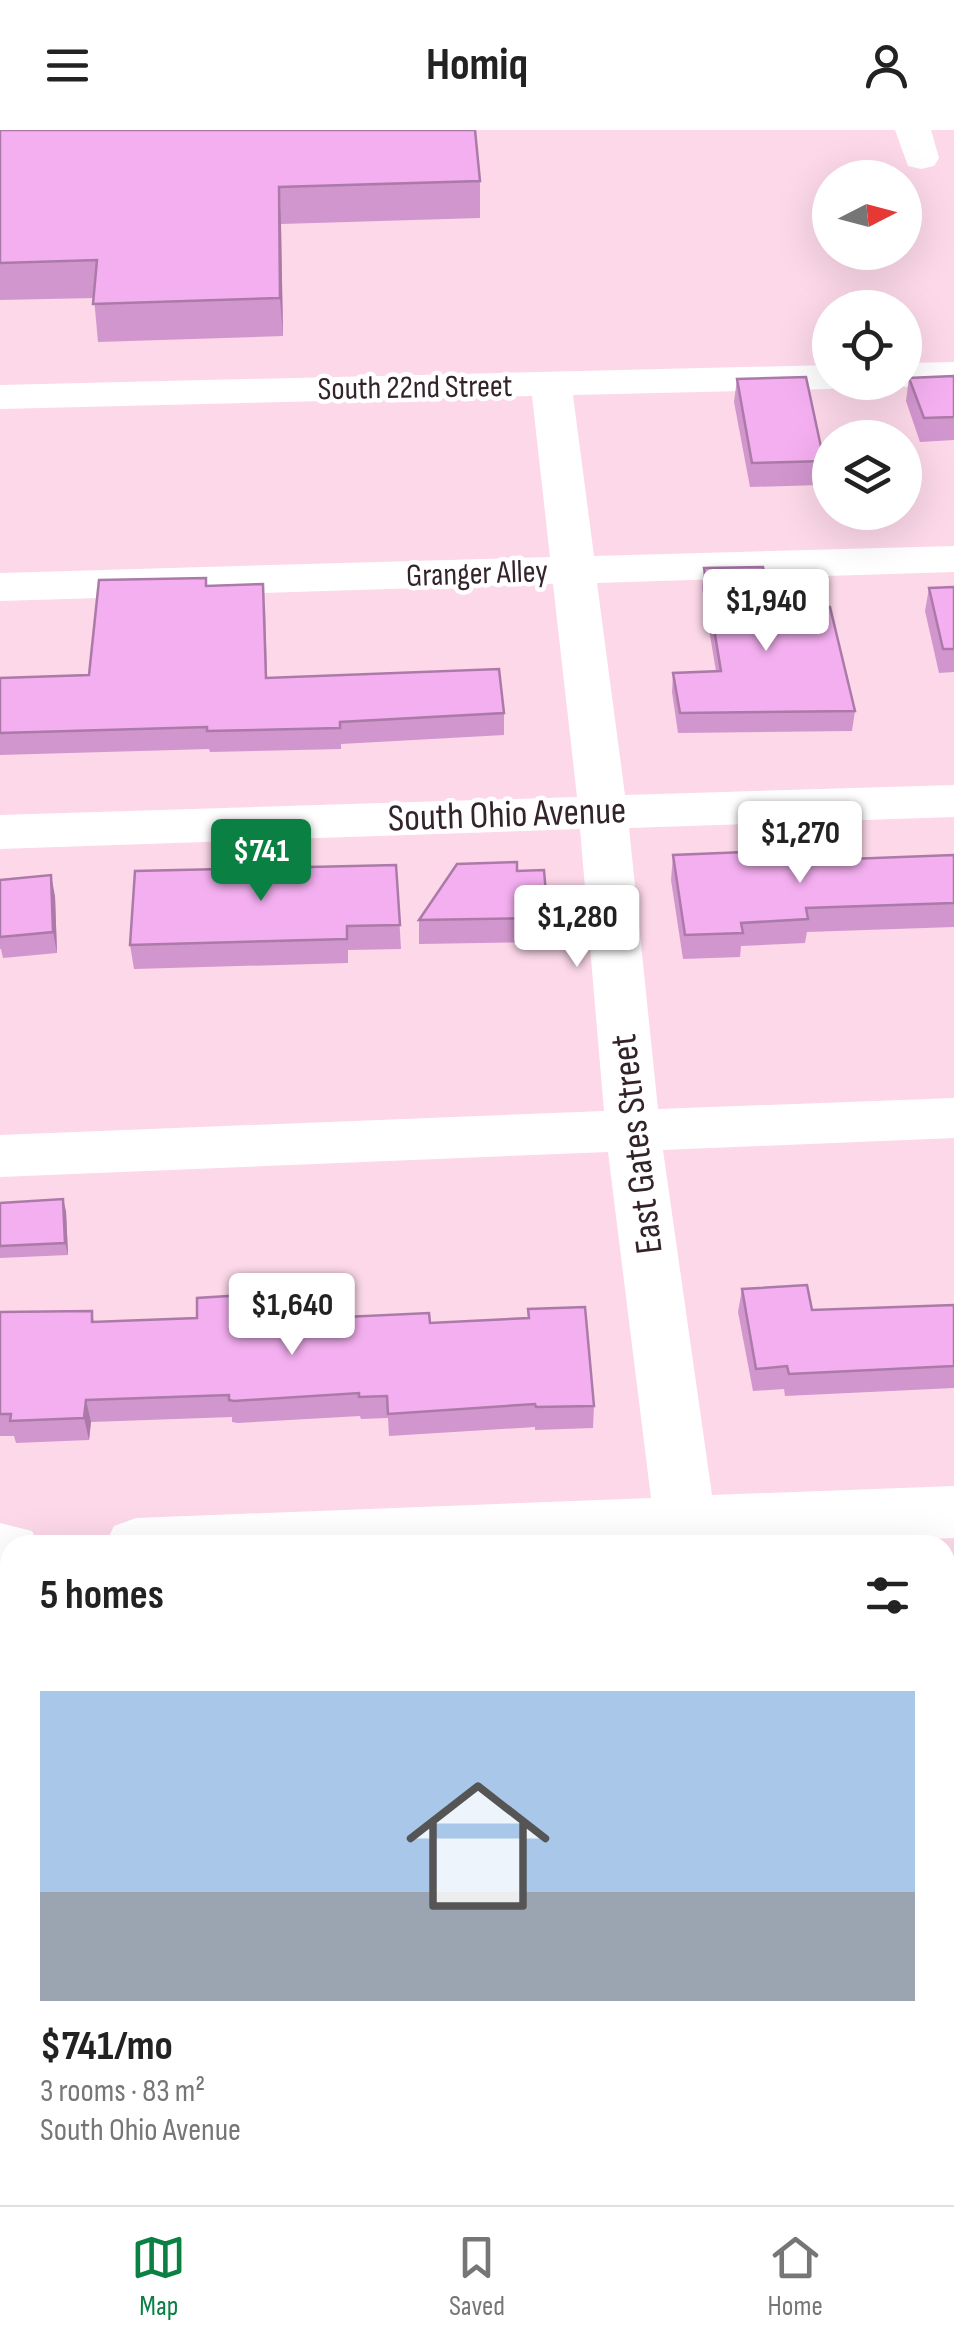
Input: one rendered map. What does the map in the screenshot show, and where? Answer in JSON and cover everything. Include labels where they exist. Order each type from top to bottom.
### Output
[{"type":"street","points":[[922,375],[954,374]]},
{"type":"street","name":"South 22nd Street","points":[[0,398],[812,377]]},
{"type":"street","name":"East Gates Street","points":[[552,384],[603,812],[634,1132],[687,1534]]},
{"type":"street","name":"Granger Alley","points":[[0,587],[954,559]]},
{"type":"street","name":"South Ohio Avenue","points":[[0,832],[954,801]]},
{"type":"street","points":[[0,1156],[954,1118]]},
{"type":"street","points":[[637,1535],[954,1512]]},
{"type":"building","points":[[0,130],[475,130],[480,181],[279,187],[280,298],[93,304],[97,260],[0,263]]},
{"type":"building","points":[[954,376],[954,417],[924,418],[917,400],[922,400],[922,377]]},
{"type":"building","points":[[806,377],[815,420],[812,420],[812,461],[752,463],[737,379]]},
{"type":"building","points":[[763,567],[772,609],[830,607],[855,711],[680,713],[673,673],[721,671],[704,568]]},
{"type":"building","points":[[206,578],[206,586],[263,584],[266,678],[499,669],[504,713],[340,722],[340,728],[0,733],[0,678],[89,675],[99,580]]},
{"type":"building","points":[[954,587],[954,649],[943,649],[929,588]]},
{"type":"building","points":[[794,850],[796,861],[954,855],[954,903],[806,908],[808,919],[741,923],[743,933],[685,935],[673,855]]},
{"type":"building","points":[[517,862],[517,871],[544,870],[548,918],[419,920],[457,864]]},
{"type":"building","points":[[396,865],[400,925],[347,926],[347,939],[130,945],[135,871]]},
{"type":"building","points":[[51,875],[53,932],[0,937],[0,880]]},
{"type":"building","points":[[63,1199],[65,1243],[0,1246],[0,1203]]},
{"type":"building","points":[[807,1285],[812,1310],[954,1305],[954,1366],[789,1374],[787,1366],[756,1369],[742,1289]]},
{"type":"building","points":[[309,1291],[309,1310],[345,1308],[345,1317],[429,1313],[430,1323],[529,1318],[528,1309],[585,1307],[594,1406],[535,1404],[388,1414],[387,1396],[359,1397],[359,1393],[234,1401],[229,1400],[229,1395],[86,1400],[84,1418],[10,1421],[11,1414],[0,1414],[0,1312],[92,1311],[92,1322],[197,1318],[197,1298]]}]
